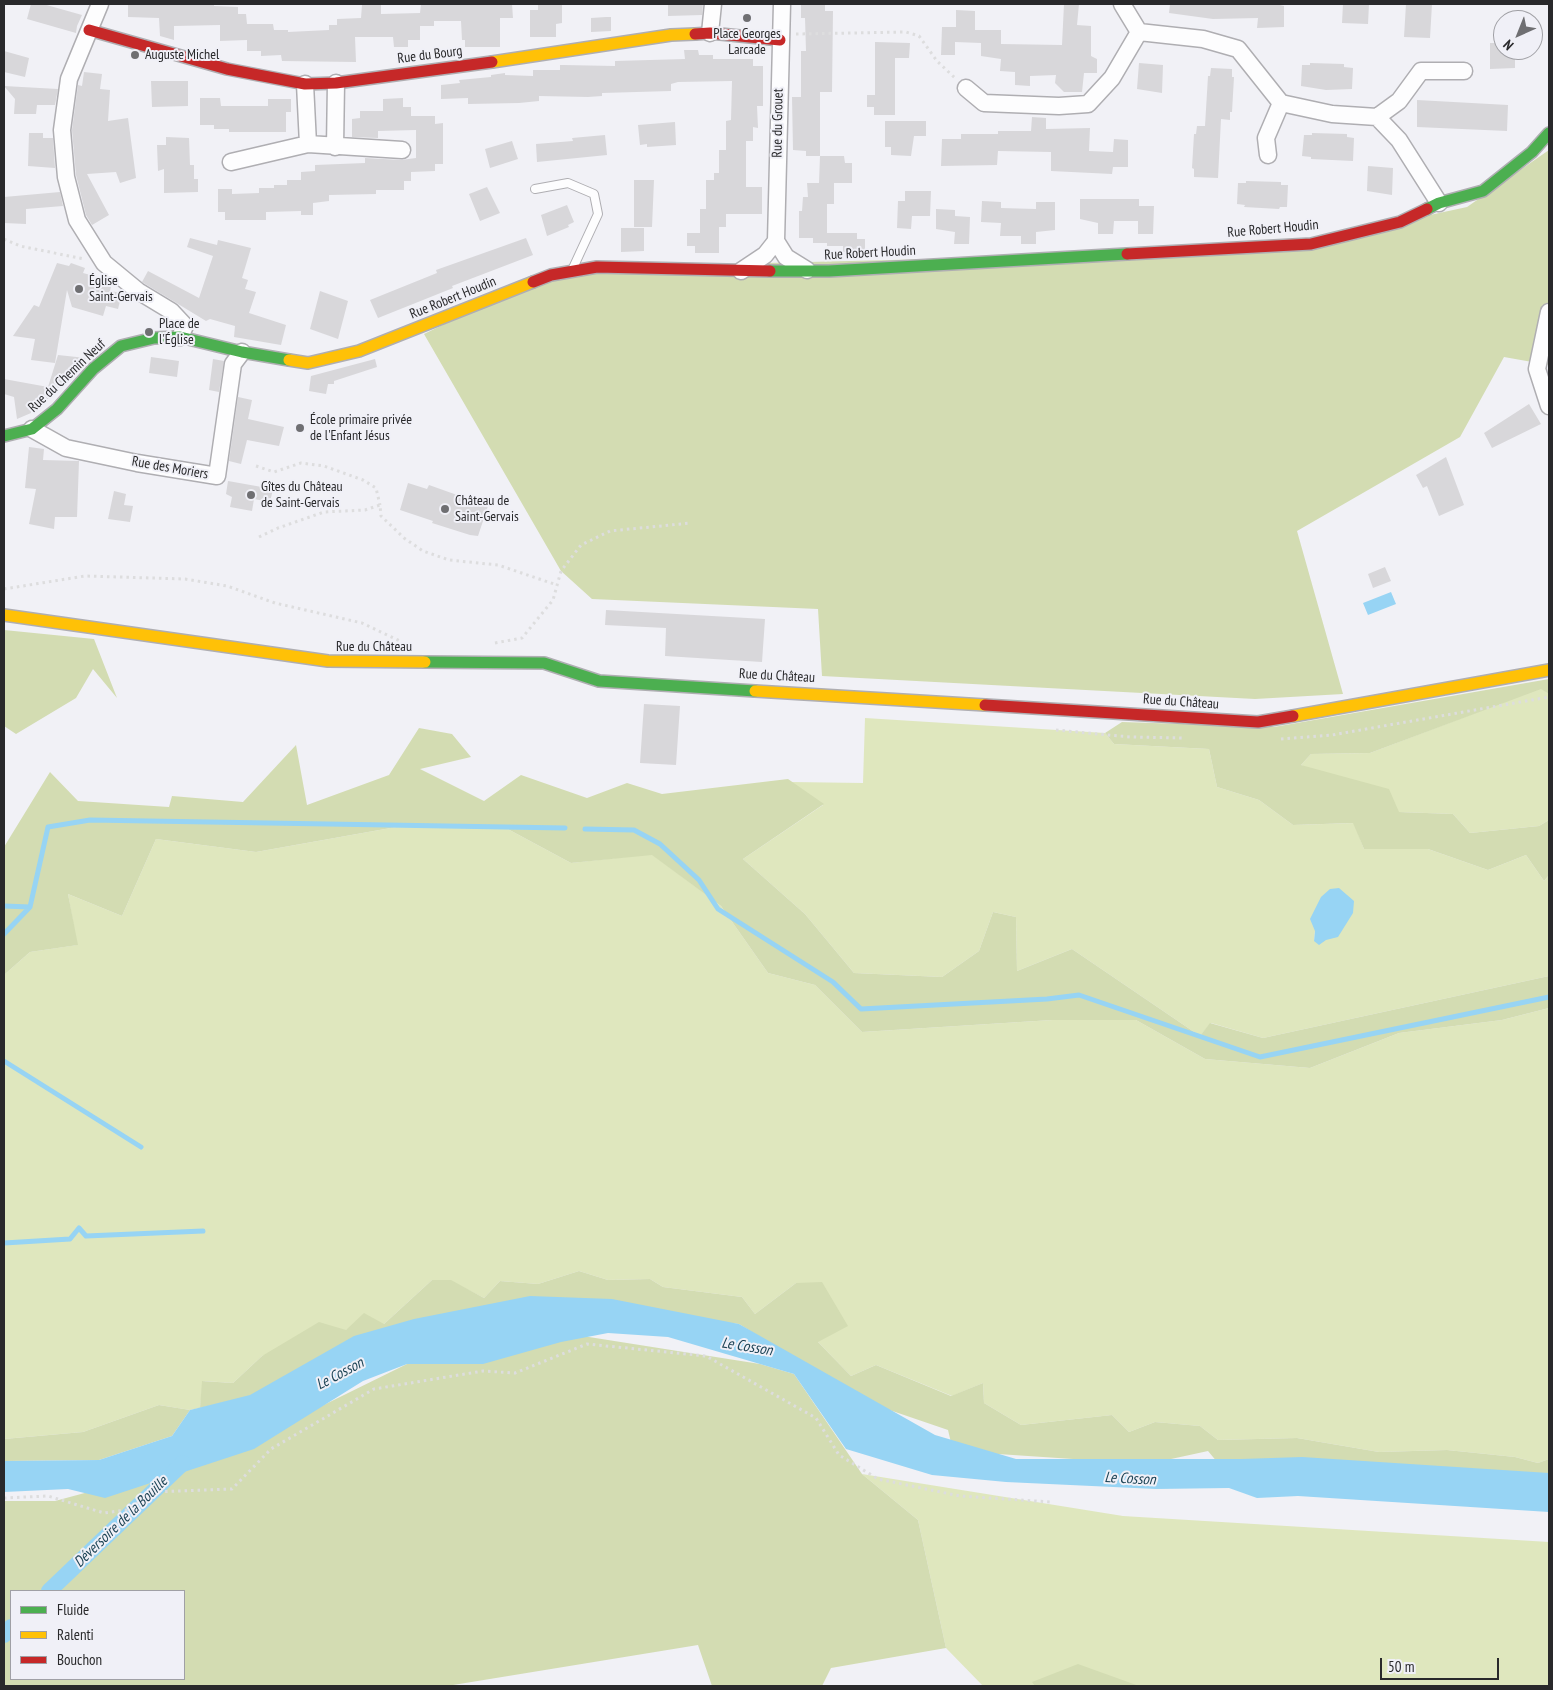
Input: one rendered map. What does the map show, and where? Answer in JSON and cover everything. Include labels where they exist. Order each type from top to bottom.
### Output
[{"type":"street","points":[[100,4],[69,79],[62,130],[66,177],[77,220],[104,263],[138,290],[171,312],[184,326],[180,337]]},
{"type":"street","points":[[710,33],[713,4]]},
{"type":"street","name":"Rue du Grouet","points":[[776,241],[782,4]]},
{"type":"street","points":[[1122,4],[1139,32]]},
{"type":"street","name":"Rue du Bourg","points":[[89,30],[227,68],[305,84],[336,83],[671,35],[710,33],[780,37]]},
{"type":"street","points":[[966,88],[984,103],[1059,106],[1088,104],[1112,78],[1139,32]]},
{"type":"street","points":[[1139,32],[1203,40],[1238,49],[1281,104],[1332,114],[1377,117],[1399,101],[1421,71],[1464,71]]},
{"type":"street","points":[[335,147],[336,83]]},
{"type":"street","points":[[305,84],[308,144]]},
{"type":"street","points":[[1268,156],[1266,138],[1281,104]]},
{"type":"street","points":[[1377,117],[1399,140],[1439,204]]},
{"type":"street","name":"Rue Robert Houdin","points":[[180,337],[242,352],[308,363],[359,351],[551,275],[597,267],[741,271],[807,270],[829,272],[1311,244],[1400,222],[1439,204],[1483,191],[1532,152],[1549,134]]},
{"type":"street","points":[[231,162],[308,144],[402,150]]},
{"type":"street","points":[[741,271],[765,255],[776,241],[786,257],[807,270]]},
{"type":"street","points":[[1549,312],[1537,370],[1549,406]]},
{"type":"street","name":"Rue du Chemin Neuf","points":[[4,436],[32,429],[57,409],[93,369],[121,346],[154,338],[180,337]]},
{"type":"street","name":"Rue des Moriers","points":[[32,429],[66,448],[137,463],[217,476],[233,364],[242,352]]},
{"type":"street","name":"Rue du Château","points":[[4,614],[328,661],[544,663],[599,681],[1258,722],[1549,670]]},
{"type":"lane","points":[[535,189],[568,184],[594,194],[598,214],[571,272]]},
{"type":"path","points":[[780,37],[906,32],[919,36],[937,61],[966,88]]},
{"type":"path","points":[[4,239],[20,246],[104,263]]},
{"type":"path","points":[[256,466],[274,472],[301,463],[324,466],[363,480],[376,488],[382,516],[404,538],[423,550],[449,560],[498,565],[556,585]]},
{"type":"path","points":[[259,537],[278,528],[324,512],[365,510],[380,505]]},
{"type":"path","points":[[494,643],[522,638],[553,600],[556,585],[562,571],[581,545],[610,531],[691,524]]},
{"type":"path","points":[[4,589],[85,576],[185,579],[227,586],[275,603],[362,622],[404,643]]},
{"type":"path","points":[[4,1498],[48,1496],[104,1513],[126,1510],[155,1492],[232,1489],[271,1449],[374,1389],[483,1371],[515,1374],[587,1344],[706,1356],[816,1418],[839,1455],[878,1479],[960,1496],[1051,1502]]},
{"type":"green space","points":[[1549,150],[1549,365],[1504,357],[1460,437],[1297,531],[1343,694],[1255,699],[822,676],[818,609],[592,599],[561,571],[424,334],[560,268],[1263,251],[1467,207]]},
{"type":"green space","points":[[4,630],[94,639],[117,698],[93,669],[76,698],[16,734],[4,726]]},
{"type":"green space","points":[[1549,679],[1549,694],[1541,689],[1370,753],[1311,754],[1301,765],[1389,789],[1399,812],[1453,814],[1470,833],[1539,826],[1549,820],[1549,875],[1544,881],[1526,855],[1488,870],[1428,849],[1364,849],[1353,823],[1293,825],[1259,800],[1217,787],[1209,749],[1114,744],[1105,733],[1122,722],[1274,727]]},
{"type":"green space","points":[[1541,688],[1549,694],[1549,820],[1539,826],[1470,833],[1453,814],[1398,812],[1301,765],[1311,754],[1370,753]]},
{"type":"green space","points":[[865,718],[1105,733],[1114,744],[1209,749],[1217,787],[1259,800],[1293,825],[1354,823],[1364,849],[1428,849],[1488,870],[1526,855],[1544,881],[1549,875],[1549,976],[1263,1038],[1211,1023],[1200,1036],[1072,949],[1017,971],[1016,917],[993,912],[979,951],[942,977],[854,973],[805,914],[743,859],[823,805],[791,782],[863,783]],"holes":[[[1315,931],[1338,936],[1314,941]]]},
{"type":"green space","points":[[419,728],[452,734],[471,757],[420,769],[484,801],[521,775],[587,798],[627,783],[662,794],[788,779],[824,804],[743,859],[805,914],[854,973],[942,977],[979,951],[993,912],[1016,917],[1017,971],[1072,949],[1200,1036],[1210,1023],[1263,1038],[1549,976],[1549,1008],[1502,1020],[1399,1033],[1310,1068],[1205,1059],[1136,1020],[1052,1020],[862,1032],[815,985],[768,973],[721,906],[652,855],[571,863],[504,827],[413,824],[256,852],[156,839],[122,916],[68,894],[78,945],[30,952],[4,975],[4,847],[50,772],[78,801],[169,807],[172,796],[243,802],[296,745],[307,805],[389,775]]},
{"type":"green space","points":[[413,824],[504,827],[571,863],[652,854],[721,906],[768,973],[815,985],[862,1032],[1052,1020],[1136,1020],[1205,1059],[1310,1068],[1399,1033],[1502,1020],[1549,1008],[1549,1459],[1538,1463],[1515,1457],[1447,1450],[1379,1452],[1297,1438],[1218,1440],[1200,1426],[1155,1422],[1129,1432],[1112,1415],[1021,1425],[984,1403],[983,1383],[952,1396],[876,1365],[851,1376],[818,1342],[796,1283],[755,1314],[742,1297],[663,1287],[650,1279],[608,1280],[579,1271],[538,1284],[500,1281],[484,1298],[451,1281],[432,1280],[384,1324],[346,1330],[262,1356],[233,1383],[203,1381],[200,1408],[190,1410],[159,1405],[83,1432],[4,1439],[4,975],[30,952],[77,945],[68,894],[122,916],[156,839],[256,852]]},
{"type":"green space","points":[[579,1271],[608,1280],[650,1279],[663,1287],[742,1297],[755,1314],[796,1283],[822,1282],[848,1326],[818,1342],[851,1376],[876,1365],[951,1396],[983,1383],[984,1403],[1021,1425],[1112,1415],[1129,1432],[1155,1422],[1200,1426],[1218,1440],[1297,1438],[1379,1452],[1447,1450],[1515,1457],[1538,1463],[1549,1459],[1549,1487],[1218,1463],[1208,1451],[1148,1464],[953,1451],[948,1430],[866,1402],[739,1324],[613,1309],[200,1408],[202,1381],[233,1383],[262,1356],[319,1322],[346,1330],[364,1313],[384,1324],[432,1280],[451,1280],[484,1298],[500,1281],[538,1284]]},
{"type":"green space","points":[[551,1331],[760,1364],[794,1374],[862,1474],[918,1520],[946,1648],[831,1668],[822,1686],[712,1686],[698,1645],[447,1686],[4,1686],[4,1501],[55,1501],[218,1457],[407,1364]]},
{"type":"green space","points":[[159,1405],[190,1410],[172,1436],[99,1460],[4,1461],[4,1439],[83,1432]]},
{"type":"green space","points":[[862,1474],[1123,1516],[1549,1542],[1549,1686],[983,1686],[946,1648],[918,1520]]},
{"type":"green space","points":[[1078,1664],[1139,1686],[1035,1686],[1032,1682]]},
{"type":"water","points":[[1391,592],[1396,604],[1368,615],[1363,603]]},
{"type":"water","points":[[1339,888],[1354,901],[1353,913],[1338,937],[1326,940],[1319,945],[1314,941],[1315,931],[1310,919],[1321,897],[1330,889]]},
{"type":"water","name":"Le Cosson","points":[[530,1296],[612,1299],[739,1324],[935,1435],[1016,1459],[1241,1459],[1302,1457],[1549,1473],[1549,1512],[1298,1496],[1257,1498],[1229,1488],[1156,1489],[1006,1482],[932,1475],[846,1449],[794,1374],[668,1337],[608,1333],[561,1342],[483,1364],[407,1364],[363,1381],[254,1449],[105,1498],[68,1489],[4,1492],[4,1461],[99,1460],[172,1436],[190,1410],[250,1395],[354,1336],[414,1319]]},
{"type":"building","points":[[31,4],[43,4],[82,15],[76,33],[27,19]]},
{"type":"building","points":[[128,4],[214,4],[214,6],[238,7],[238,14],[246,14],[247,24],[273,24],[274,30],[288,30],[288,32],[329,30],[329,25],[337,25],[337,19],[361,18],[362,5],[381,5],[381,14],[420,13],[421,4],[512,4],[513,18],[500,18],[500,47],[465,47],[465,40],[462,40],[461,21],[434,21],[434,26],[420,26],[420,40],[408,40],[408,47],[394,47],[393,37],[355,37],[356,62],[282,61],[281,55],[261,56],[261,51],[247,51],[247,40],[220,41],[220,25],[174,26],[174,40],[160,36],[159,18],[128,17]]},
{"type":"building","points":[[538,4],[562,4],[562,23],[556,24],[556,37],[530,37],[530,10],[538,10]]},
{"type":"building","points":[[668,4],[703,4],[702,15],[668,16]]},
{"type":"building","points":[[801,4],[825,4],[825,11],[833,11],[832,92],[820,92],[820,156],[806,156],[806,151],[793,150],[792,97],[801,97],[801,51],[806,51],[805,18],[801,18]]},
{"type":"building","points":[[1064,4],[1079,4],[1077,25],[1091,26],[1091,56],[1097,59],[1097,73],[1084,73],[1082,92],[1064,92],[1055,83],[1056,75],[1030,76],[1030,86],[1015,85],[1015,72],[1000,71],[1001,59],[981,56],[981,43],[955,42],[955,55],[941,55],[942,27],[956,27],[956,10],[975,11],[975,30],[1001,30],[1001,44],[1062,45]]},
{"type":"building","points":[[1170,4],[1276,4],[1284,6],[1284,27],[1257,28],[1258,18],[1213,19],[1169,13]]},
{"type":"building","points":[[1343,4],[1369,4],[1368,24],[1342,23]]},
{"type":"building","points":[[1406,4],[1432,4],[1430,38],[1404,37]]},
{"type":"building","points":[[611,17],[611,31],[591,32],[591,18]]},
{"type":"building","points":[[875,42],[910,43],[909,58],[895,58],[895,115],[874,115],[874,107],[867,107],[867,95],[875,95]]},
{"type":"building","points":[[1490,43],[1493,43],[1493,60],[1515,60],[1515,68],[1490,69]]},
{"type":"building","points":[[684,50],[698,50],[699,55],[713,55],[713,59],[753,59],[753,66],[763,66],[763,106],[757,106],[758,128],[753,127],[753,141],[746,141],[746,187],[762,187],[762,214],[726,214],[726,227],[719,227],[719,253],[695,253],[695,246],[687,246],[687,233],[700,233],[700,209],[706,209],[706,180],[714,180],[714,173],[719,173],[719,150],[726,150],[726,121],[731,120],[732,81],[678,82],[671,84],[671,91],[602,93],[602,96],[588,97],[539,96],[539,101],[519,103],[468,104],[468,98],[441,99],[441,85],[460,83],[459,80],[491,77],[491,75],[505,73],[505,75],[533,76],[533,70],[560,70],[560,65],[615,66],[615,61],[685,59]]},
{"type":"building","points":[[4,51],[29,58],[25,77],[4,72]]},
{"type":"building","points":[[1139,63],[1163,65],[1162,93],[1137,89]]},
{"type":"building","points":[[1310,63],[1344,64],[1344,67],[1353,68],[1352,89],[1326,90],[1301,86],[1302,65],[1310,65]]},
{"type":"building","points":[[1211,68],[1232,69],[1232,77],[1234,77],[1232,112],[1230,112],[1230,120],[1221,119],[1218,178],[1194,177],[1194,169],[1192,168],[1194,134],[1196,134],[1197,126],[1205,126],[1208,76],[1210,76]]},
{"type":"building","points":[[84,72],[102,74],[100,89],[110,90],[108,121],[128,118],[136,178],[120,183],[116,172],[87,174],[109,215],[92,225],[86,215],[76,175],[72,130],[78,85],[82,86]]},
{"type":"building","points":[[151,81],[188,81],[188,106],[152,107]]},
{"type":"building","points":[[4,86],[58,89],[55,105],[37,105],[36,114],[14,114],[15,99]]},
{"type":"building","points":[[200,98],[220,98],[221,106],[268,106],[268,99],[291,99],[291,112],[286,112],[286,132],[229,132],[229,129],[214,129],[214,125],[200,125]]},
{"type":"building","points":[[403,98],[403,107],[411,107],[411,116],[435,116],[435,124],[443,123],[443,164],[435,164],[435,171],[411,172],[411,181],[404,181],[404,190],[376,190],[376,194],[329,195],[329,201],[313,203],[313,215],[301,215],[301,211],[266,212],[266,220],[225,220],[225,212],[218,212],[218,189],[232,189],[232,194],[259,193],[259,188],[274,188],[274,185],[287,185],[287,180],[301,180],[301,172],[315,171],[315,165],[365,163],[365,158],[401,160],[416,158],[416,130],[378,131],[378,138],[352,137],[352,119],[360,118],[360,111],[383,111],[383,99]]},
{"type":"building","points":[[1417,100],[1508,105],[1507,131],[1417,127]]},
{"type":"building","points":[[1032,117],[1046,118],[1046,129],[1090,128],[1089,151],[1113,152],[1114,139],[1128,140],[1128,167],[1113,167],[1112,174],[1051,171],[1051,152],[998,151],[997,165],[941,166],[942,139],[961,139],[961,134],[998,134],[998,131],[1031,131]]},
{"type":"building","points":[[885,121],[926,121],[926,136],[914,136],[911,156],[891,155],[891,147],[885,147]]},
{"type":"building","points":[[675,122],[676,145],[647,147],[647,144],[640,145],[638,125]]},
{"type":"building","points":[[29,133],[43,133],[43,138],[53,138],[55,168],[28,166]]},
{"type":"building","points":[[1312,133],[1347,134],[1347,137],[1354,138],[1353,161],[1311,159],[1311,157],[1302,156],[1304,135],[1312,135]]},
{"type":"building","points":[[605,135],[607,155],[537,162],[536,144],[573,141],[572,138]]},
{"type":"building","points":[[166,137],[189,138],[190,165],[194,165],[194,179],[198,179],[198,192],[164,193],[164,169],[158,171],[157,145],[166,145]]},
{"type":"building","points":[[512,141],[518,159],[490,168],[485,149]]},
{"type":"building","points":[[820,156],[844,156],[845,163],[852,163],[852,183],[834,183],[834,204],[827,204],[827,233],[857,233],[857,239],[865,239],[865,252],[843,252],[843,246],[827,246],[827,243],[813,243],[813,238],[799,238],[799,211],[802,211],[803,197],[808,197],[807,183],[819,183]]},
{"type":"building","points":[[1368,166],[1393,168],[1392,195],[1367,191]]},
{"type":"building","points":[[634,180],[654,180],[652,227],[634,227]]},
{"type":"building","points":[[1246,181],[1281,182],[1281,185],[1288,185],[1287,207],[1280,207],[1279,209],[1244,207],[1245,205],[1237,204],[1238,183],[1246,183]]},
{"type":"building","points":[[487,187],[500,213],[480,221],[469,194]]},
{"type":"building","points":[[905,191],[931,191],[930,216],[912,216],[911,229],[897,228],[898,201],[905,201]]},
{"type":"building","points":[[60,192],[63,206],[26,209],[26,224],[4,223],[4,197]]},
{"type":"building","points":[[1080,199],[1139,199],[1139,206],[1154,206],[1153,234],[1138,234],[1138,221],[1114,221],[1113,234],[1098,234],[1098,223],[1080,219]]},
{"type":"building","points":[[982,201],[1001,202],[1001,208],[1036,209],[1036,202],[1055,202],[1055,230],[1036,232],[1036,244],[1021,244],[1021,236],[1000,236],[1001,223],[981,222]]},
{"type":"building","points":[[567,205],[574,222],[568,225],[569,227],[547,236],[541,215]]},
{"type":"building","points":[[936,209],[955,210],[955,216],[970,217],[969,244],[954,244],[955,232],[936,229]]},
{"type":"building","points":[[621,228],[644,228],[644,251],[621,252]]},
{"type":"building","points":[[190,238],[217,245],[218,240],[251,248],[242,278],[248,280],[245,289],[256,292],[249,313],[286,325],[281,345],[234,337],[235,326],[210,319],[206,321],[142,282],[148,271],[199,298],[213,256],[187,247]]},
{"type":"building","points":[[526,238],[533,255],[452,286],[453,288],[378,318],[370,300],[437,273],[436,270]]},
{"type":"building","points":[[57,263],[69,266],[71,263],[85,268],[83,273],[112,282],[110,291],[122,293],[118,309],[106,306],[103,316],[72,307],[67,290],[55,363],[31,360],[35,339],[13,336],[34,305],[39,307]]},
{"type":"building","points":[[320,291],[348,301],[338,339],[310,329]]},
{"type":"building","points":[[58,355],[86,358],[43,404],[34,402],[31,413],[17,419],[14,397],[4,394],[4,379],[48,387]]},
{"type":"building","points":[[151,357],[179,361],[177,377],[149,373]]},
{"type":"building","points":[[213,359],[224,361],[219,392],[209,390]]},
{"type":"building","points":[[375,359],[377,367],[334,381],[334,384],[328,384],[326,394],[309,391],[311,376]]},
{"type":"building","points":[[238,397],[252,400],[248,419],[284,427],[279,446],[247,440],[241,464],[229,461]]},
{"type":"building","points":[[1529,404],[1541,424],[1492,448],[1484,433]]},
{"type":"building","points":[[29,447],[44,449],[43,460],[79,461],[77,517],[55,517],[54,529],[29,524],[36,489],[25,488]]},
{"type":"building","points":[[1446,457],[1464,505],[1439,516],[1427,486],[1423,488],[1416,475]]},
{"type":"building","points":[[228,481],[273,489],[270,502],[254,499],[252,511],[230,507],[232,497],[226,494]]},
{"type":"building","points":[[408,483],[427,489],[429,485],[488,506],[478,536],[432,523],[433,521],[400,510]]},
{"type":"building","points":[[114,491],[126,494],[124,505],[133,506],[130,522],[108,519]]},
{"type":"building","points":[[1385,567],[1391,581],[1373,588],[1368,574]]},
{"type":"building","points":[[606,610],[765,619],[762,662],[665,656],[666,628],[605,625]]},
{"type":"building","points":[[644,704],[680,706],[676,765],[640,763]]},
{"type":"waterway","points":[[4,934],[30,907],[48,827],[90,820],[565,828]]},
{"type":"waterway","points":[[585,829],[634,830],[660,844],[699,880],[718,909],[833,982],[861,1009],[1047,999],[1079,995],[1260,1057],[1549,997]]},
{"type":"waterway","points":[[4,906],[30,907]]},
{"type":"waterway","points":[[4,1061],[141,1147]]},
{"type":"waterway","points":[[4,1243],[70,1239],[79,1228],[86,1236],[203,1231]]},
{"type":"waterway","name":"Déversoire de la Bouille","points":[[50,1590],[183,1463]]},
{"type":"waterway","name":"Déversoire de la Bouille","points":[[4,1635],[10,1628]]},
{"type":"traffic: fast","points":[[1427,209],[1439,203],[1483,191],[1532,152],[1549,133]]},
{"type":"traffic: fast","points":[[770,271],[829,271],[1127,254]]},
{"type":"traffic: fast","points":[[4,436],[32,429],[57,409],[93,369],[121,346],[154,338],[180,337],[242,352],[289,360]]},
{"type":"traffic: fast","points":[[425,662],[544,663],[599,681],[755,691]]},
{"type":"traffic: slow","points":[[492,62],[671,35],[695,34]]},
{"type":"traffic: slow","points":[[289,360],[308,363],[359,351],[533,282]]},
{"type":"traffic: slow","points":[[4,615],[328,661],[425,662]]},
{"type":"traffic: slow","points":[[1293,716],[1549,670]]},
{"type":"traffic: slow","points":[[755,691],[985,705]]},
{"type":"traffic: jam","points":[[89,30],[227,69],[305,84],[336,83],[492,62]]},
{"type":"traffic: jam","points":[[695,34],[710,33],[780,40]]},
{"type":"traffic: jam","points":[[1127,254],[1311,244],[1400,222],[1427,209]]},
{"type":"traffic: jam","points":[[533,282],[551,275],[597,267],[770,271]]},
{"type":"traffic: jam","points":[[985,705],[1258,722],[1293,716]]},
{"type":"place","name":"Place Georges Larcade","points":[[747,18]]},
{"type":"place","name":"Auguste Michel","points":[[135,55]]},
{"type":"place","name":"Église Saint-Gervais","points":[[79,289]]},
{"type":"place","name":"Place de l'Église","points":[[149,332]]},
{"type":"place","name":"École primaire privée de l'Enfant Jésus","points":[[300,428]]},
{"type":"place","name":"Gîtes du Château de Saint-Gervais","points":[[251,495]]},
{"type":"place","name":"Château de Saint-Gervais","points":[[445,509]]}]
